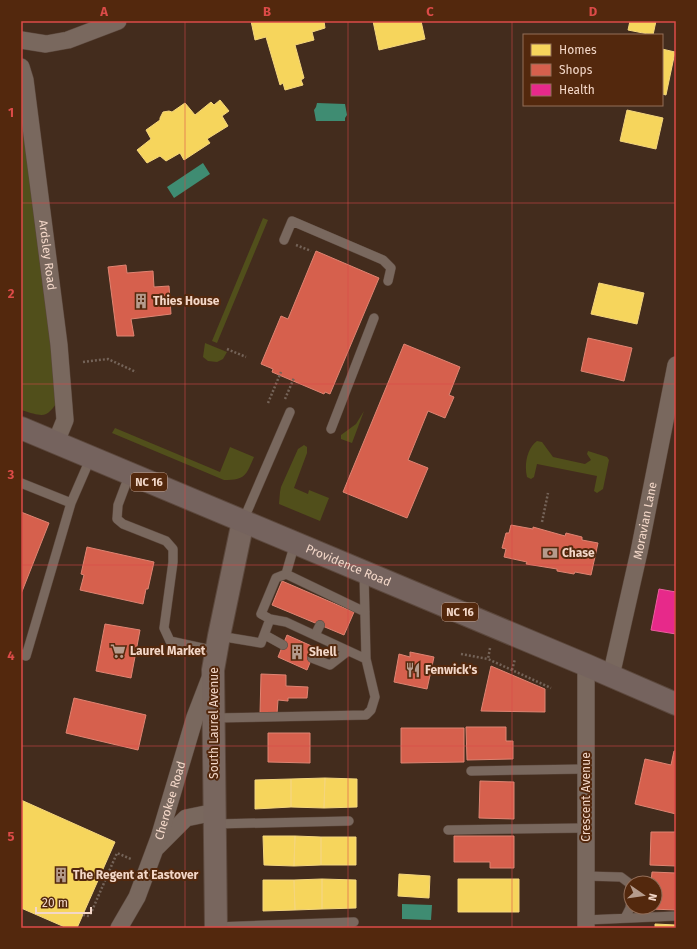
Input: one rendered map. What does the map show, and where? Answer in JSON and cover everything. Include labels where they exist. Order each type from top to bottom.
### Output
[{"type":"main road","name":"Providence Road","points":[[21,428],[676,704]]},
{"type":"street","points":[[21,40],[46,44],[68,40],[118,21]]},
{"type":"street","name":"Ardsley Road","points":[[21,67],[25,80],[59,345],[65,420],[56,442]]},
{"type":"street","name":"Moravian Lane","points":[[611,676],[640,544],[676,365]]},
{"type":"street","name":"South Laurel Avenue","points":[[216,928],[214,718],[216,652],[243,521]]},
{"type":"street","name":"Cherokee Road","points":[[119,928],[137,897],[155,849],[216,652]]},
{"type":"street","name":"Crescent Avenue","points":[[586,665],[586,924]]},
{"type":"street","points":[[155,849],[186,818],[215,818]]},
{"type":"lane","points":[[284,240],[292,221],[383,260],[391,268],[388,280]]},
{"type":"lane","points":[[331,429],[374,318]]},
{"type":"lane","points":[[243,521],[290,412]]},
{"type":"lane","points":[[21,654],[26,656],[71,503],[91,457]]},
{"type":"lane","points":[[130,473],[118,505],[117,519],[123,524],[166,541],[173,549],[173,562],[164,628],[170,641],[216,652],[261,643],[270,619]]},
{"type":"lane","points":[[21,483],[71,503]]},
{"type":"lane","points":[[286,574],[295,543]]},
{"type":"lane","points":[[214,718],[366,715],[371,710],[375,697],[366,660],[364,572]]},
{"type":"lane","points":[[286,574],[301,585],[331,599],[365,612]]},
{"type":"lane","points":[[286,574],[276,578],[261,614],[270,619],[286,622],[366,660]]},
{"type":"lane","points":[[286,622],[289,612]]},
{"type":"lane","points":[[315,635],[320,625]]},
{"type":"lane","points":[[265,635],[283,645]]},
{"type":"lane","points":[[312,658],[330,665],[348,651]]},
{"type":"lane","points":[[471,771],[586,769]]},
{"type":"lane","points":[[215,818],[349,821]]},
{"type":"lane","points":[[448,830],[586,828]]},
{"type":"lane","points":[[586,876],[621,877],[623,878]]},
{"type":"lane","points":[[586,924],[625,918],[676,916]]},
{"type":"lane","points":[[216,928],[354,922]]},
{"type":"path","points":[[227,349],[246,357]]},
{"type":"path","points":[[83,362],[108,359],[136,372]]},
{"type":"path","points":[[268,403],[281,372]]},
{"type":"path","points":[[284,402],[294,378]]},
{"type":"path","points":[[542,522],[548,494]]},
{"type":"path","points":[[488,659],[490,648]]},
{"type":"path","points":[[461,654],[488,659],[552,688]]},
{"type":"path","points":[[512,670],[515,659]]},
{"type":"path","points":[[83,915],[89,916],[92,913],[117,853],[131,859]]},
{"type":"shaded area","points":[[21,89],[61,397],[49,412],[41,415],[21,410]]},
{"type":"shaded area","points":[[317,103],[345,104],[347,115],[345,121],[316,121],[314,110]]},
{"type":"shaded area","points":[[203,163],[210,174],[174,198],[167,187]]},
{"type":"shaded area","points":[[263,218],[268,220],[217,343],[212,341]]},
{"type":"shaded area","points":[[205,343],[227,352],[223,359],[217,362],[208,361],[203,357]]},
{"type":"shaded area","points":[[364,411],[352,443],[341,439],[341,435],[356,424]]},
{"type":"shaded area","points":[[115,428],[220,472],[230,447],[254,457],[244,475],[237,479],[224,480],[112,433]]},
{"type":"shaded area","points":[[537,441],[542,442],[553,457],[585,464],[591,460],[587,454],[588,451],[607,457],[609,460],[603,489],[597,493],[594,491],[597,476],[537,464],[534,477],[531,479],[527,477],[527,457],[531,448]]},
{"type":"shaded area","points":[[304,445],[307,447],[307,453],[294,488],[308,494],[309,490],[329,498],[320,521],[279,504],[281,487],[298,449]]},
{"type":"shaded area","points":[[402,904],[432,905],[431,920],[402,919]]},
{"type":"building: Homes","points":[[251,21],[324,21],[325,28],[312,32],[314,40],[295,45],[304,78],[301,80],[303,85],[285,90],[283,83],[280,85],[266,37],[255,40]]},
{"type":"building: Homes","points":[[373,21],[421,21],[425,39],[379,50]]},
{"type":"building: Homes","points":[[630,21],[656,21],[653,34],[628,30]]},
{"type":"building: Homes","points":[[663,49],[675,52],[666,95],[663,94]]},
{"type":"building: Homes","points":[[220,100],[229,111],[222,116],[228,126],[207,139],[210,143],[184,160],[180,153],[166,161],[160,156],[147,163],[137,150],[151,139],[146,130],[160,120],[163,112],[172,112],[185,103],[195,115],[211,102],[214,105]]},
{"type":"building: Homes","points":[[627,110],[663,118],[656,149],[620,141]]},
{"type":"building: Homes","points":[[599,283],[644,293],[637,324],[591,314]]},
{"type":"building: Homes","points":[[325,778],[357,779],[357,807],[324,808]]},
{"type":"building: Homes","points":[[325,778],[324,808],[291,807],[291,779]]},
{"type":"building: Homes","points":[[291,779],[291,807],[255,809],[255,780]]},
{"type":"building: Homes","name":"The Regent at Eastover","points":[[21,800],[115,842],[77,928],[67,928],[21,908]]},
{"type":"building: Homes","points":[[263,836],[295,836],[294,866],[264,865]]},
{"type":"building: Homes","points":[[295,836],[321,837],[321,865],[294,866]]},
{"type":"building: Homes","points":[[321,837],[356,837],[356,865],[321,865]]},
{"type":"building: Homes","points":[[399,874],[430,876],[429,898],[398,896]]},
{"type":"building: Homes","points":[[322,879],[356,880],[356,908],[322,909]]},
{"type":"building: Homes","points":[[322,879],[322,909],[295,910],[294,880]]},
{"type":"building: Homes","points":[[458,879],[519,879],[519,912],[458,912]]},
{"type":"building: Homes","points":[[263,880],[294,880],[295,910],[263,911]]},
{"type":"building: Homes","points":[[655,924],[676,925],[676,928],[655,928]]},
{"type":"building: Shops","points":[[316,251],[379,278],[330,394],[325,392],[324,394],[272,372],[273,369],[261,364],[281,316],[288,319]]},
{"type":"building: Shops","name":"Thies House","points":[[126,265],[127,273],[153,271],[154,287],[169,286],[171,314],[131,319],[134,336],[117,336],[108,267]]},
{"type":"building: Shops","points":[[588,338],[632,348],[624,381],[581,371]]},
{"type":"building: Shops","points":[[404,344],[460,367],[449,395],[454,397],[445,418],[428,411],[408,460],[428,468],[407,518],[343,492]]},
{"type":"building: Shops","points":[[21,512],[49,523],[21,594]]},
{"type":"building: Shops","name":"Chase","points":[[511,525],[533,529],[533,527],[565,536],[566,533],[582,537],[582,540],[598,543],[591,575],[557,571],[557,569],[526,564],[527,562],[504,557],[506,549],[502,548],[506,533],[509,533]]},
{"type":"building: Shops","points":[[87,547],[154,562],[143,604],[80,590],[84,575],[81,574]]},
{"type":"building: Shops","name":"Shell","points":[[282,581],[354,612],[344,635],[272,605]]},
{"type":"building: Shops","name":"Laurel Market","points":[[105,624],[140,630],[131,678],[96,671]]},
{"type":"building: Shops","name":"Shell","points":[[287,635],[316,648],[307,670],[278,657]]},
{"type":"building: Shops","name":"Fenwick's","points":[[410,652],[434,657],[427,689],[394,682],[399,654],[410,657]]},
{"type":"building: Shops","points":[[491,666],[545,689],[545,712],[481,711]]},
{"type":"building: Shops","points":[[261,674],[286,675],[286,686],[308,687],[307,698],[288,698],[288,701],[278,700],[277,714],[260,714]]},
{"type":"building: Shops","points":[[74,698],[146,715],[138,750],[66,733]]},
{"type":"building: Shops","points":[[466,727],[506,727],[506,741],[513,741],[513,759],[467,760]]},
{"type":"building: Shops","points":[[401,728],[464,728],[464,762],[401,763]]},
{"type":"building: Shops","points":[[268,733],[310,733],[310,763],[268,762]]},
{"type":"building: Shops","points":[[674,751],[676,751],[676,814],[635,804],[645,759],[671,765]]},
{"type":"building: Shops","points":[[480,781],[514,782],[514,819],[479,818]]},
{"type":"building: Shops","points":[[651,832],[676,832],[676,866],[650,865]]},
{"type":"building: Shops","points":[[454,836],[514,836],[514,868],[490,868],[490,862],[454,862]]},
{"type":"building: Shops","points":[[652,872],[676,873],[676,910],[663,909],[663,875],[652,875]]},
{"type":"building: Health","points":[[659,589],[676,592],[676,634],[651,630]]},
{"type":"place","name":"Thies House","points":[[141,301]]},
{"type":"place","name":"Chase","points":[[550,553]]},
{"type":"place","name":"Laurel Market","points":[[118,651]]},
{"type":"place","name":"Shell","points":[[297,652]]},
{"type":"place","name":"Fenwick's","points":[[413,670]]},
{"type":"place","name":"The Regent at Eastover","points":[[61,875]]}]
